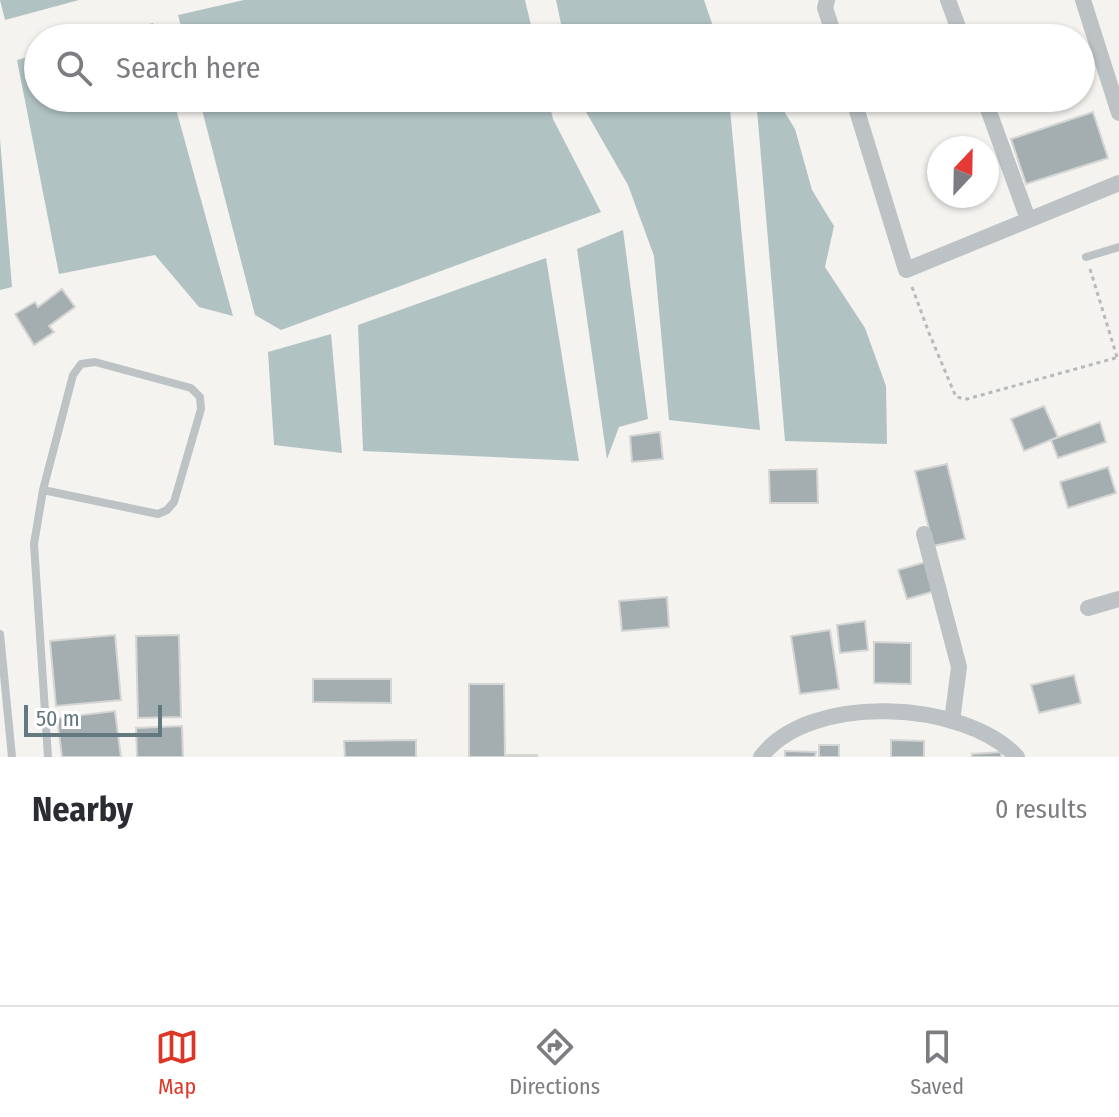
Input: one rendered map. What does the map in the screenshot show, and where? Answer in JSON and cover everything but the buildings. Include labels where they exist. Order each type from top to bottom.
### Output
[{"type":"street","points":[[827,0],[825,8],[830,24]]},
{"type":"street","points":[[948,0],[957,24]]},
{"type":"street","points":[[1083,0],[1091,24]]},
{"type":"street","points":[[1095,38],[1119,113]]},
{"type":"street","points":[[857,112],[906,270],[1119,183]]},
{"type":"street","points":[[989,112],[1028,219]]},
{"type":"street","points":[[924,534],[959,667],[952,721]]},
{"type":"street","points":[[1088,608],[1119,599]]},
{"type":"street","points":[[761,757],[783,735],[813,721],[850,714],[900,711],[952,721],[991,738],[1017,757]]},
{"type":"lane","points":[[1086,257],[1119,247]]},
{"type":"lane","points":[[43,490],[158,514],[167,510],[174,502],[201,409],[200,397],[191,388],[95,362],[81,364],[73,375],[43,490],[34,544],[48,757]]},
{"type":"lane","points":[[0,634],[12,757]]},
{"type":"path","points":[[906,270],[956,397],[967,399],[1118,357],[1086,257]]},
{"type":"shaded area","points":[[0,0],[79,0],[5,20]]},
{"type":"shaded area","points":[[244,0],[525,0],[531,24],[180,24],[178,15]]},
{"type":"shaded area","points":[[556,0],[704,0],[712,24],[561,24]]},
{"type":"shaded area","points":[[24,58],[24,96],[17,60]]},
{"type":"shaded area","points":[[27,112],[177,112],[233,316],[199,307],[155,255],[59,274]]},
{"type":"shaded area","points":[[203,112],[551,112],[601,212],[281,330],[255,315]]},
{"type":"shaded area","points":[[586,112],[730,112],[760,430],[669,420],[654,256],[628,185]]},
{"type":"shaded area","points":[[757,112],[785,112],[795,129],[812,190],[834,226],[825,267],[865,328],[886,386],[887,444],[785,441]]},
{"type":"shaded area","points":[[0,139],[12,287],[0,290]]},
{"type":"shaded area","points":[[623,230],[648,419],[619,427],[607,459],[577,249]]},
{"type":"shaded area","points":[[546,258],[579,461],[363,451],[358,325]]},
{"type":"shaded area","points":[[331,334],[342,453],[274,445],[268,352]]}]
